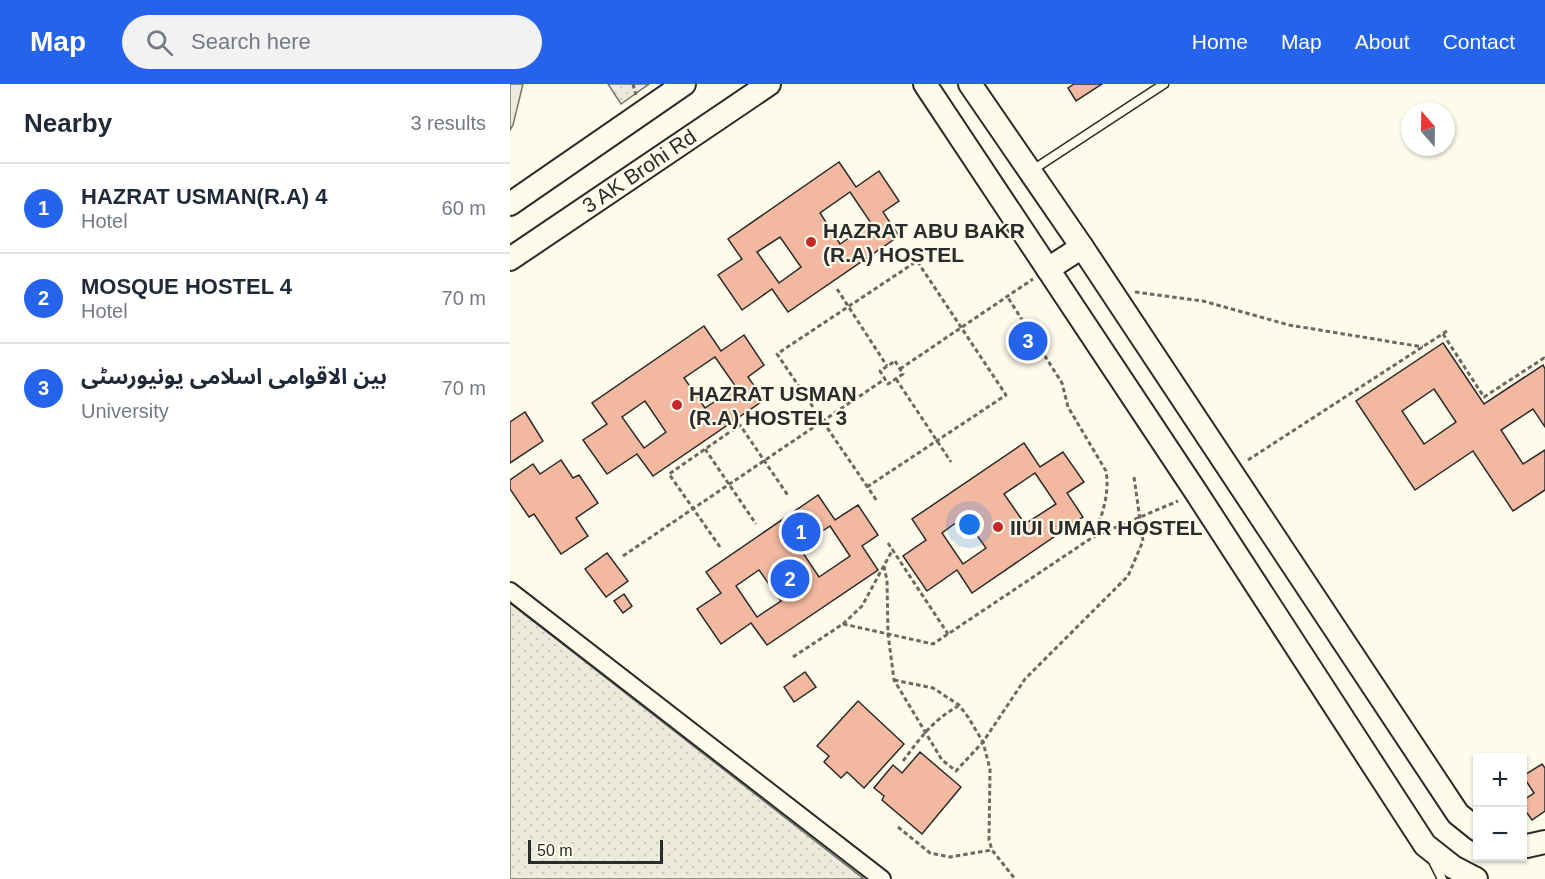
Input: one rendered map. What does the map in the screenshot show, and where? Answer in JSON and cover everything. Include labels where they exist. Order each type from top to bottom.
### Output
[{"type":"street","points":[[510,204],[684,84]]},
{"type":"street","name":"3 AK Brohi Rd","points":[[510,259],[769,84]]},
{"type":"street","points":[[924,84],[1196,492],[1425,845],[1452,867],[1476,879]]},
{"type":"street","points":[[970,84],[1082,247],[1458,814],[1473,826]]},
{"type":"street","points":[[1048,269],[1082,247]]},
{"type":"street","points":[[510,591],[882,879]]},
{"type":"street","points":[[1527,846],[1545,842]]},
{"type":"lane","points":[[1030,171],[1164,84]]},
{"type":"lane","points":[[1425,845],[1442,879]]},
{"type":"path","points":[[867,487],[1006,396],[917,261],[777,354],[822,421],[867,487],[877,501]]},
{"type":"path","points":[[900,369],[1048,269]]},
{"type":"path","points":[[837,289],[887,366]]},
{"type":"path","points":[[1110,289],[1203,301],[1289,325],[1423,347]]},
{"type":"path","points":[[1007,296],[1062,383],[1068,407],[1106,471],[1108,481],[1102,516],[1093,537]]},
{"type":"path","points":[[1231,471],[1447,331]]},
{"type":"path","points":[[1443,334],[1484,397],[1544,358],[1545,360]]},
{"type":"path","points":[[895,361],[903,374],[888,384],[880,371],[887,366],[895,361]]},
{"type":"path","points":[[623,556],[885,379]]},
{"type":"path","points":[[896,379],[951,462]]},
{"type":"path","points":[[720,547],[669,474],[740,425],[789,497]]},
{"type":"path","points":[[705,449],[756,524]]},
{"type":"path","points":[[884,566],[887,581],[888,634],[894,680],[942,760],[956,771],[983,742],[1025,679],[1128,576],[1143,542],[1134,477]]},
{"type":"path","points":[[843,624],[933,644],[1093,537],[1196,492]]},
{"type":"path","points":[[888,543],[948,634]]},
{"type":"path","points":[[793,657],[843,624],[862,606],[892,549]]},
{"type":"path","points":[[894,680],[933,688],[959,705],[983,742],[990,769],[988,840],[992,850],[1015,879]]},
{"type":"path","points":[[903,761],[924,732],[939,717],[959,705]]},
{"type":"path","points":[[898,827],[930,853],[950,857],[992,850]]},
{"type":"shaded area","points":[[510,84],[523,84],[510,130]]},
{"type":"shaded area","points":[[608,84],[649,84],[621,104]]},
{"type":"shaded area","points":[[510,603],[864,879],[510,879]]},
{"type":"building","points":[[1074,84],[1102,84],[1076,101],[1068,88]]},
{"type":"building","points":[[839,162],[856,187],[879,171],[899,201],[883,212],[899,236],[788,312],[772,289],[742,310],[718,275],[742,259],[728,239]],"holes":[[[850,192],[871,223],[840,244],[820,213]],[[780,237],[801,267],[779,283],[757,252]]]},
{"type":"building","points":[[704,326],[721,351],[744,335],[764,365],[748,377],[764,400],[653,476],[637,454],[607,474],[583,440],[607,424],[592,403]],"holes":[[[715,357],[736,387],[705,408],[684,378]],[[645,401],[666,432],[644,448],[622,417]]]},
{"type":"building","points":[[1443,343],[1484,404],[1543,365],[1545,369],[1545,427],[1533,409],[1501,430],[1523,464],[1545,450],[1545,490],[1513,511],[1473,451],[1415,490],[1356,401]],"holes":[[[1434,389],[1456,422],[1424,444],[1402,411]]]},
{"type":"building","points":[[525,412],[543,441],[510,463],[510,422]]},
{"type":"building","points":[[1024,443],[1040,467],[1063,452],[1084,482],[1067,493],[1083,517],[972,593],[957,570],[927,591],[903,556],[926,540],[912,519]],"holes":[[[1035,473],[1056,504],[1025,524],[1004,494]],[[964,517],[986,548],[963,564],[942,533]]]},
{"type":"building","points":[[561,460],[573,478],[579,475],[598,503],[576,518],[588,536],[561,554],[534,514],[529,517],[510,489],[510,480],[533,464],[540,474]]},
{"type":"building","points":[[818,495],[835,520],[858,505],[878,535],[862,546],[878,570],[767,645],[751,623],[721,644],[697,609],[721,593],[706,572]],"holes":[[[830,526],[850,556],[819,577],[799,547]],[[759,570],[781,601],[757,617],[736,586]]]},
{"type":"building","points":[[607,553],[628,581],[606,597],[585,569]]},
{"type":"building","points":[[624,594],[632,606],[623,613],[614,601]]},
{"type":"building","points":[[805,672],[816,687],[794,702],[784,687]]},
{"type":"building","points":[[858,701],[904,744],[864,788],[847,772],[841,778],[824,762],[829,756],[817,746]]},
{"type":"building","points":[[920,752],[961,787],[922,834],[882,800],[884,796],[874,788],[893,765],[902,773]]},
{"type":"building","points":[[1542,764],[1545,768],[1545,811],[1532,820],[1527,813],[1527,798],[1534,793],[1527,782],[1527,773]]},
{"type":"place","name":"HAZRAT ABU BAKR (R.A) HOSTEL","points":[[811,242]]},
{"type":"place","name":"بین الاقوامی اسلامی یونیورسٹی","points":[[1028,341]]},
{"type":"place","name":"HAZRAT USMAN (R.A) HOSTEL 3","points":[[677,405]]},
{"type":"place","name":"IIUI UMAR HOSTEL","points":[[998,527]]},
{"type":"place","name":"HAZRAT USMAN(R.A) 4","points":[[801,532]]},
{"type":"place","name":"MOSQUE HOSTEL 4","points":[[790,579]]}]
